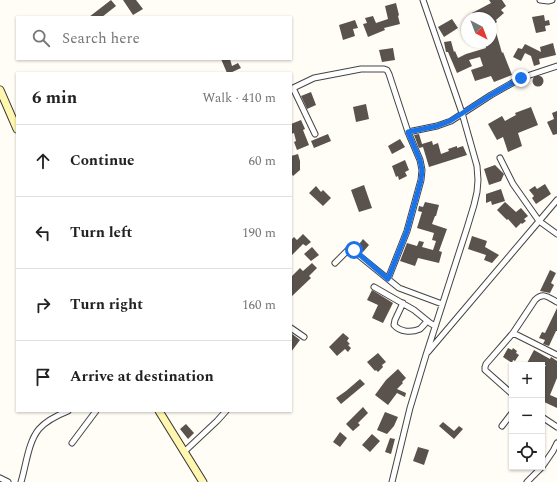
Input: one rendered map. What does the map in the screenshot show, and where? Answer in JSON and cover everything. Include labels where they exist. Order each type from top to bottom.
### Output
[{"type":"main road","points":[[0,90],[16,127]]},
{"type":"main road","points":[[160,412],[203,482]]},
{"type":"street","points":[[392,482],[410,408],[426,354],[471,216],[477,192],[478,180],[477,166],[462,113],[423,0]]},
{"type":"street","points":[[540,0],[552,0]]},
{"type":"street","points":[[408,132],[437,126],[450,121],[521,78],[557,66]]},
{"type":"street","points":[[314,134],[292,88],[321,76],[360,69],[386,70],[389,74],[408,132],[420,160],[422,170],[421,180],[407,231],[388,279]]},
{"type":"street","points":[[500,158],[513,184],[540,221],[557,234]]},
{"type":"street","points":[[426,354],[557,200]]},
{"type":"street","points":[[335,263],[351,249],[399,288],[442,304]]},
{"type":"street","points":[[374,287],[414,310],[435,326]]},
{"type":"street","points":[[509,391],[485,370],[486,364],[539,296],[544,295],[557,302]]},
{"type":"street","points":[[403,303],[395,320],[394,325],[397,328],[403,331],[413,331],[420,328],[427,321]]},
{"type":"street","points":[[292,329],[304,337]]},
{"type":"street","points":[[512,332],[557,355]]},
{"type":"street","points":[[21,482],[30,446],[40,428],[49,420],[66,412]]},
{"type":"street","points":[[72,443],[95,412]]},
{"type":"street","points":[[184,452],[218,421],[225,412]]},
{"type":"street","points":[[502,426],[509,417]]},
{"type":"street","points":[[545,419],[557,427]]},
{"type":"street","points":[[545,464],[555,452],[557,443]]},
{"type":"street","points":[[527,482],[539,470]]},
{"type":"street","points":[[0,478],[8,482]]},
{"type":"building","points":[[111,0],[116,6],[103,16],[90,16]]},
{"type":"building","points":[[123,0],[136,0],[143,9],[133,15]]},
{"type":"building","points":[[489,0],[502,0],[506,6],[501,10],[504,13],[497,19],[497,12],[474,12],[491,3]]},
{"type":"building","points":[[396,3],[400,24],[384,28],[385,30],[368,37],[363,24],[367,23],[365,18],[373,16],[376,23],[388,19],[385,6]]},
{"type":"building","points":[[544,15],[545,21],[549,20],[550,25],[545,26],[546,31],[536,33],[532,17]]},
{"type":"building","points":[[452,19],[458,28],[444,37],[438,27]]},
{"type":"building","points":[[355,20],[358,28],[353,29],[355,36],[343,40],[339,25]]},
{"type":"building","points":[[497,36],[502,53],[503,52],[512,75],[494,82],[491,76],[475,81],[471,70],[483,66],[480,57],[469,60],[472,66],[457,73],[448,52],[446,52],[444,42],[451,41],[454,52],[455,51],[458,58],[486,48],[497,48]]},
{"type":"building","points":[[553,43],[556,55],[539,59],[540,64],[534,66],[531,56],[525,53],[521,61],[513,57],[518,48],[522,49],[525,44],[541,52],[540,47]]},
{"type":"building","points":[[393,48],[395,60],[382,62],[379,50]]},
{"type":"building","points":[[221,60],[230,60],[232,66],[238,63],[241,68],[232,72],[227,72]]},
{"type":"building","points":[[536,76],[540,76],[542,77],[542,85],[536,86],[533,83],[533,79]]},
{"type":"building","points":[[311,92],[316,105],[307,109],[301,96]]},
{"type":"building","points":[[366,104],[369,119],[356,122],[353,107]]},
{"type":"building","points":[[531,107],[538,125],[518,133],[522,146],[508,152],[503,137],[497,140],[488,124],[502,116],[505,121],[516,115],[515,113]]},
{"type":"building","points":[[557,111],[557,134],[553,135],[547,122],[554,119],[552,113]]},
{"type":"building","points":[[301,120],[309,145],[297,150],[294,142],[296,141],[294,133],[292,134],[292,124]]},
{"type":"building","points":[[328,134],[331,141],[314,148],[311,141]]},
{"type":"building","points":[[419,134],[422,144],[432,141],[433,145],[438,143],[441,154],[449,151],[448,149],[463,146],[467,155],[429,167],[423,147],[419,148],[414,135]]},
{"type":"building","points":[[400,139],[405,147],[392,154],[388,146]]},
{"type":"building","points":[[298,154],[300,161],[300,170],[293,176],[292,174],[292,156]]},
{"type":"building","points":[[405,160],[409,170],[405,172],[407,176],[399,180],[398,176],[396,177],[392,166]]},
{"type":"building","points":[[495,165],[504,174],[501,181],[489,185],[484,169]]},
{"type":"building","points":[[545,184],[551,194],[536,204],[532,198],[534,196],[529,190],[535,186],[537,189]]},
{"type":"building","points":[[364,185],[372,208],[359,212],[351,190]]},
{"type":"building","points":[[316,186],[321,192],[323,190],[331,198],[323,206],[309,193]]},
{"type":"building","points":[[501,189],[505,201],[492,205],[491,201],[486,203],[486,194]]},
{"type":"building","points":[[425,202],[439,205],[432,224],[447,229],[439,251],[442,252],[439,263],[418,258],[415,266],[400,261],[407,243],[417,246],[419,241],[424,242],[422,247],[433,250],[436,241],[432,240],[434,233],[417,228],[422,212],[418,211],[419,206],[423,207]]},
{"type":"building","points":[[505,202],[516,212],[521,208],[528,216],[524,219],[526,221],[522,224],[521,223],[516,228],[508,219],[507,220],[497,210]]},
{"type":"building","points":[[303,234],[311,242],[306,246],[303,244],[292,255],[292,239],[294,237],[297,240]]},
{"type":"building","points":[[472,236],[487,241],[485,247],[499,255],[492,263],[484,260],[486,255],[468,249]]},
{"type":"building","points":[[363,239],[369,245],[363,252],[357,247]]},
{"type":"building","points":[[312,247],[319,255],[311,261],[304,254]]},
{"type":"building","points":[[312,263],[317,268],[309,276],[311,278],[292,296],[292,276],[300,268],[303,271]]},
{"type":"building","points":[[550,270],[556,273],[551,283],[554,285],[550,293],[540,291]]},
{"type":"building","points":[[372,290],[393,303],[383,323],[372,318],[378,305],[367,300]]},
{"type":"building","points":[[557,308],[557,331],[549,346],[543,344],[545,340],[539,338],[542,332],[545,333]]},
{"type":"building","points":[[343,333],[349,338],[347,341],[351,348],[348,352],[345,349],[337,356],[329,347]]},
{"type":"building","points":[[292,334],[300,340],[292,351]]},
{"type":"building","points":[[508,348],[512,350],[513,348],[519,355],[515,361],[513,360],[512,362],[503,357]]},
{"type":"building","points":[[534,350],[550,359],[551,357],[557,361],[557,378],[550,395],[557,398],[557,408],[545,402],[545,362],[528,362]]},
{"type":"building","points":[[378,353],[386,362],[382,365],[383,367],[378,372],[376,370],[375,371],[367,362]]},
{"type":"building","points":[[398,369],[406,378],[397,389],[406,393],[405,397],[397,393],[388,405],[375,395],[386,380]]},
{"type":"building","points":[[360,379],[365,384],[341,404],[336,398]]},
{"type":"building","points":[[363,407],[368,413],[358,423],[360,425],[353,431],[346,424]]},
{"type":"building","points":[[385,412],[398,417],[394,426],[387,434],[377,430]]},
{"type":"building","points":[[443,422],[454,431],[459,426],[463,429],[454,439],[439,426]]},
{"type":"building","points":[[186,424],[194,433],[188,439],[180,429]]},
{"type":"building","points":[[340,432],[347,438],[340,447],[333,442]]},
{"type":"building","points":[[372,434],[380,441],[370,452],[362,445]]},
{"type":"building","points":[[390,438],[395,439],[391,454],[385,452]]},
{"type":"building","points":[[418,447],[429,450],[424,465],[413,461]]},
{"type":"route","points":[[354,250],[388,279],[407,231],[421,180],[422,170],[420,160],[408,132],[437,126],[450,121],[521,78]]}]
